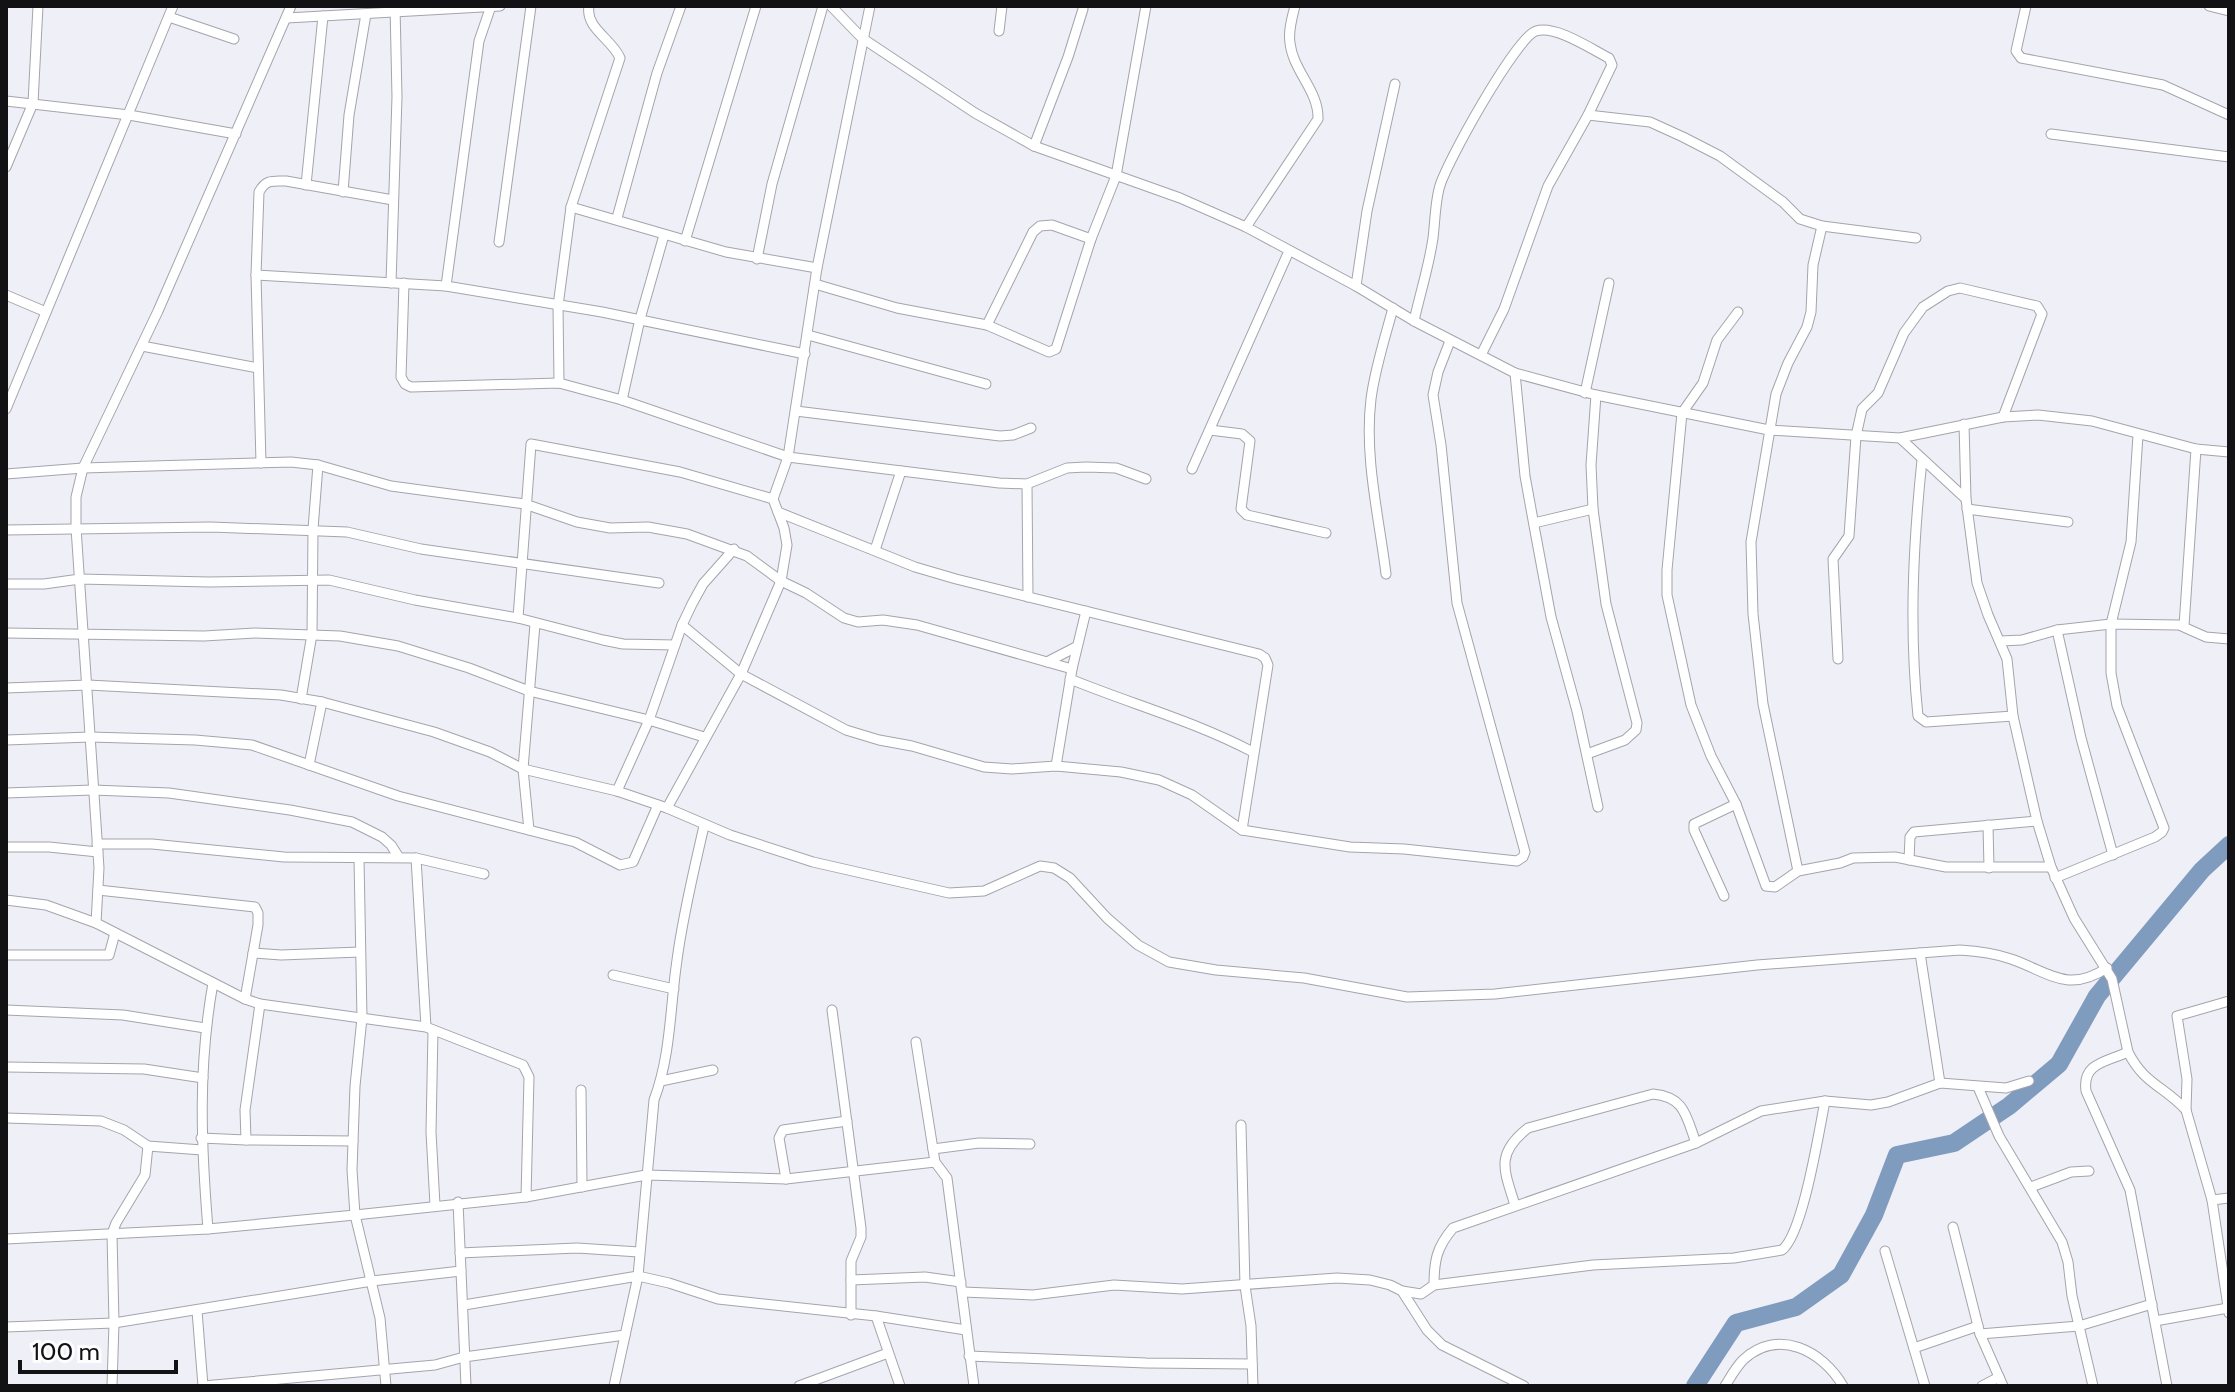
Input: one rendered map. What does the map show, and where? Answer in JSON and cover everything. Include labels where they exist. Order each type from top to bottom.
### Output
[{"type":"street","points":[[6,167],[33,103],[38,6]]},
{"type":"street","points":[[6,409],[173,6]]},
{"type":"street","points":[[96,923],[98,848],[76,497],[83,468],[142,346],[291,6]]},
{"type":"street","points":[[287,18],[366,14],[396,9],[493,6],[479,41],[446,286]]},
{"type":"street","points":[[499,242],[531,6]]},
{"type":"street","points":[[559,383],[558,306],[571,207],[620,58],[607,38],[590,22],[587,14],[589,6]]},
{"type":"street","points":[[617,218],[657,73],[681,6]]},
{"type":"street","points":[[685,241],[756,6]]},
{"type":"street","points":[[757,259],[772,184],[823,6]]},
{"type":"street","points":[[831,6],[862,38],[975,113],[1034,146],[1180,198],[1246,227],[1450,341],[1515,373],[1585,393],[1769,430],[1900,438],[2003,417],[2038,415],[2092,421],[2196,449],[2229,452]]},
{"type":"street","points":[[999,31],[1002,6]]},
{"type":"street","points":[[815,284],[897,308],[987,325],[1053,351],[1116,176],[1146,6]]},
{"type":"street","points":[[1246,227],[1318,119],[1318,107],[1289,42],[1295,6]]},
{"type":"street","points":[[2026,6],[2016,51],[2021,58],[2163,85],[2229,115]]},
{"type":"street","points":[[2209,6],[2229,11]]},
{"type":"street","points":[[6,740],[90,737],[252,745],[398,796],[575,842],[620,865],[629,865],[741,674],[781,581],[787,545],[773,499],[788,457],[817,268],[870,7]]},
{"type":"street","points":[[391,283],[398,46],[396,9]]},
{"type":"street","points":[[1034,146],[1083,9]]},
{"type":"street","points":[[343,192],[349,115],[366,14]]},
{"type":"street","points":[[306,185],[323,16]]},
{"type":"street","points":[[169,17],[234,39]]},
{"type":"street","points":[[1414,321],[1433,241],[1438,191],[1445,168],[1512,54],[1526,36],[1539,30],[1550,30],[1611,60],[1588,115],[1548,186],[1504,309],[1481,355]]},
{"type":"street","points":[[1356,286],[1367,211],[1395,84]]},
{"type":"street","points":[[6,101],[129,115],[236,134]]},
{"type":"street","points":[[1588,115],[1650,122],[1683,137],[1720,156],[1783,202],[1800,219],[1822,226],[1916,238]]},
{"type":"street","points":[[2051,134],[2229,157]]},
{"type":"street","points":[[261,463],[256,275],[259,192],[269,181],[393,200]]},
{"type":"street","points":[[571,207],[757,259],[817,268]]},
{"type":"street","points":[[987,325],[1033,232],[1040,226],[1052,225],[1091,239]]},
{"type":"street","points":[[1798,871],[1763,704],[1753,614],[1751,542],[1776,394],[1811,312],[1813,265],[1822,226]]},
{"type":"street","points":[[622,400],[640,319],[664,235]]},
{"type":"street","points":[[1192,469],[1289,251]]},
{"type":"street","points":[[256,275],[446,286],[640,319],[805,354]]},
{"type":"street","points":[[404,283],[401,377],[411,387],[559,383],[622,400],[788,457],[1027,484],[1067,468],[1086,467],[1116,468],[1146,479]]},
{"type":"street","points":[[1585,393],[1609,283]]},
{"type":"street","points":[[1838,659],[1833,559],[1849,536],[1856,436],[1862,409],[1878,393],[1914,316],[1936,298],[1960,288],[2041,309],[2042,314],[2003,417]]},
{"type":"street","points":[[6,295],[46,312]]},
{"type":"street","points":[[1386,574],[1369,441],[1376,369],[1393,308]]},
{"type":"street","points":[[1738,312],[1717,340],[1703,383],[1682,413],[1667,595],[1691,705],[1711,756],[1736,804],[1766,886],[1775,887],[1798,871],[1853,858],[1909,860],[1946,867],[2051,867]]},
{"type":"street","points":[[808,335],[986,384]]},
{"type":"street","points":[[682,625],[741,674],[857,734],[984,767],[1056,766],[1121,772],[1159,780],[1192,795],[1242,830],[1350,847],[1404,849],[1517,861],[1525,852],[1457,603],[1433,395],[1450,341]]},
{"type":"street","points":[[142,346],[258,368]]},
{"type":"street","points":[[1515,373],[1525,476],[1551,617],[1598,807]]},
{"type":"street","points":[[1587,754],[1625,740],[1636,730],[1637,723],[1606,604],[1593,509],[1591,465],[1596,395]]},
{"type":"street","points":[[796,411],[1000,436],[1031,428]]},
{"type":"street","points":[[1964,424],[1967,504],[1977,583],[2007,659],[2013,716],[2051,867],[2074,918],[2107,968],[2128,1052],[2146,1079],[2176,1099],[2186,1110]]},
{"type":"street","points":[[1210,430],[1242,434],[1250,441],[1248,470],[1240,504],[1247,515],[1326,533]]},
{"type":"street","points":[[2055,878],[2155,837],[2164,828],[2117,706],[2111,673],[2111,624],[2131,542],[2138,435]]},
{"type":"street","points":[[1900,438],[1967,504],[2068,522]]},
{"type":"street","points":[[518,618],[531,444],[571,449],[680,472],[773,499]]},
{"type":"street","points":[[2184,626],[2196,449]]},
{"type":"street","points":[[1922,460],[1911,593],[1918,716],[1926,722],[2013,716]]},
{"type":"street","points":[[6,474],[83,468],[261,463],[318,465],[391,486],[525,504],[577,522],[610,528],[648,527],[687,534],[734,549],[844,618],[858,622],[883,620],[917,625],[1047,662],[1132,704],[1189,722],[1253,752]]},
{"type":"street","points":[[301,699],[312,634],[311,580],[318,465]]},
{"type":"street","points":[[875,550],[901,471]]},
{"type":"street","points":[[1027,484],[1028,597]]},
{"type":"street","points":[[1534,523],[1593,509]]},
{"type":"street","points":[[778,512],[915,567],[1265,658],[1268,665],[1242,830]]},
{"type":"street","points":[[6,530],[313,529],[347,532],[421,549],[659,583]]},
{"type":"street","points":[[617,791],[649,720],[682,625],[703,584],[734,549]]},
{"type":"street","points":[[6,584],[44,584],[80,579],[209,582],[329,580],[415,600],[518,618],[623,644],[675,645]]},
{"type":"street","points":[[1056,766],[1076,647],[1086,611]]},
{"type":"street","points":[[529,830],[523,769],[535,624]]},
{"type":"street","points":[[2001,641],[2111,624],[2184,626],[2206,637],[2229,639]]},
{"type":"street","points":[[2057,630],[2081,738],[2113,855]]},
{"type":"street","points":[[6,633],[312,634],[398,646],[529,691],[649,720],[704,737]]},
{"type":"street","points":[[2007,659],[2022,640]]},
{"type":"street","points":[[1047,662],[1076,647]]},
{"type":"street","points":[[6,688],[88,685],[267,694],[322,702],[434,732],[490,752],[523,769],[617,791],[704,826],[813,862],[949,893],[984,891],[1040,866],[1054,868],[1070,878],[1107,918],[1138,945],[1169,962],[1216,970],[1304,978],[1407,997],[1495,994],[1757,965],[1960,950],[1986,952],[2012,959],[2049,976],[2079,981],[2090,979],[2107,968]]},
{"type":"street","points":[[309,765],[322,702]]},
{"type":"street","points":[[6,793],[93,790],[169,793],[352,822],[382,837],[398,856]]},
{"type":"street","points":[[1724,896],[1694,824],[1736,804]]},
{"type":"street","points":[[1909,860],[1910,837],[1914,832],[2037,821]]},
{"type":"street","points":[[1988,825],[1989,868]]},
{"type":"street","points":[[614,1386],[638,1276],[654,1100],[661,1081],[688,894],[704,826]]},
{"type":"street","points":[[6,847],[98,848],[152,844],[284,857],[398,856],[484,874]]},
{"type":"street","points":[[359,858],[362,1018],[353,1141],[355,1215],[380,1318],[386,1386]]},
{"type":"street","points":[[416,858],[430,1028],[435,1205]]},
{"type":"street","points":[[98,890],[255,907],[259,917],[245,999]]},
{"type":"street","points":[[6,900],[46,905],[96,923],[260,1004],[430,1028],[518,1062],[527,1069],[529,1077],[526,1197]]},
{"type":"street","points":[[6,955],[53,953],[106,956],[111,953],[115,933]]},
{"type":"street","points":[[253,953],[360,952]]},
{"type":"street","points":[[1920,953],[1940,1083]]},
{"type":"street","points":[[613,975],[674,989]]},
{"type":"street","points":[[208,1229],[201,1138],[205,1028],[213,983]]},
{"type":"street","points":[[2155,1321],[2228,1310],[2226,1274],[2212,1200],[2186,1110],[2187,1079],[2177,1016],[2229,1001]]},
{"type":"street","points":[[246,1140],[245,1110],[260,1004]]},
{"type":"street","points":[[6,1010],[123,1015],[205,1028]]},
{"type":"street","points":[[832,1010],[861,1237],[852,1253],[851,1315]]},
{"type":"street","points":[[916,1042],[935,1162],[947,1178],[974,1386]]},
{"type":"street","points":[[2128,1052],[2090,1069],[2085,1075],[2086,1091],[2130,1190],[2167,1386]]},
{"type":"street","points":[[6,1067],[144,1069],[203,1078]]},
{"type":"street","points":[[661,1081],[713,1070]]},
{"type":"street","points":[[1434,1285],[1435,1256],[1440,1243],[1453,1228],[1696,1143],[1761,1111],[1825,1101],[1871,1105],[1940,1083],[2006,1088],[2029,1081]]},
{"type":"street","points":[[1978,1087],[1999,1136],[2062,1242],[2093,1386]]},
{"type":"street","points":[[581,1090],[582,1187]]},
{"type":"street","points":[[1515,1205],[1503,1166],[1511,1144],[1528,1128],[1653,1094],[1667,1096],[1683,1109],[1696,1143]]},
{"type":"street","points":[[851,1280],[925,1277],[962,1287],[1033,1295],[1114,1285],[1182,1289],[1337,1278],[1370,1280],[1421,1294],[1434,1285],[1593,1265],[1734,1258],[1782,1250],[1789,1245],[1796,1225],[1825,1101]]},
{"type":"street","points":[[6,1118],[101,1121],[124,1130],[148,1146],[202,1150]]},
{"type":"street","points":[[786,1179],[779,1138],[783,1130],[847,1121]]},
{"type":"street","points":[[1241,1125],[1245,1286],[1253,1386]]},
{"type":"street","points":[[201,1138],[353,1141]]},
{"type":"street","points":[[933,1149],[979,1143],[1030,1144]]},
{"type":"street","points":[[112,1386],[112,1234],[145,1175],[148,1146]]},
{"type":"street","points":[[6,1239],[208,1229],[355,1215],[526,1197],[646,1175],[786,1179],[935,1162]]},
{"type":"street","points":[[2031,1187],[2071,1172],[2089,1171]]},
{"type":"street","points":[[2212,1200],[2229,1198]]},
{"type":"street","points":[[458,1202],[466,1386]]},
{"type":"street","points":[[1953,1227],[1979,1330],[2001,1381],[1982,1386]]},
{"type":"street","points":[[460,1253],[577,1248],[639,1252]]},
{"type":"street","points":[[1885,1251],[1925,1386]]},
{"type":"street","points":[[6,1327],[114,1323],[372,1281],[461,1271]]},
{"type":"street","points":[[464,1305],[638,1276],[718,1299],[876,1316],[966,1330]]},
{"type":"street","points":[[1402,1291],[1427,1330],[1442,1345],[1524,1386]]},
{"type":"street","points":[[1914,1348],[1979,1330],[2079,1326],[2152,1304]]},
{"type":"street","points":[[197,1311],[203,1386],[435,1365],[464,1357],[625,1335]]},
{"type":"street","points":[[876,1316],[900,1386]]},
{"type":"street","points":[[1725,1386],[1743,1360],[1757,1351],[1789,1344],[1819,1357],[1843,1386]]},
{"type":"street","points":[[799,1386],[888,1353]]},
{"type":"street","points":[[969,1356],[1131,1363],[1252,1364]]},
{"type":"waterway","points":[[1695,1386],[1736,1323],[1796,1307],[1841,1275],[1874,1215],[1897,1155],[1954,1143],[2009,1106],[2059,1064],[2097,996],[2202,870],[2229,845]]}]
